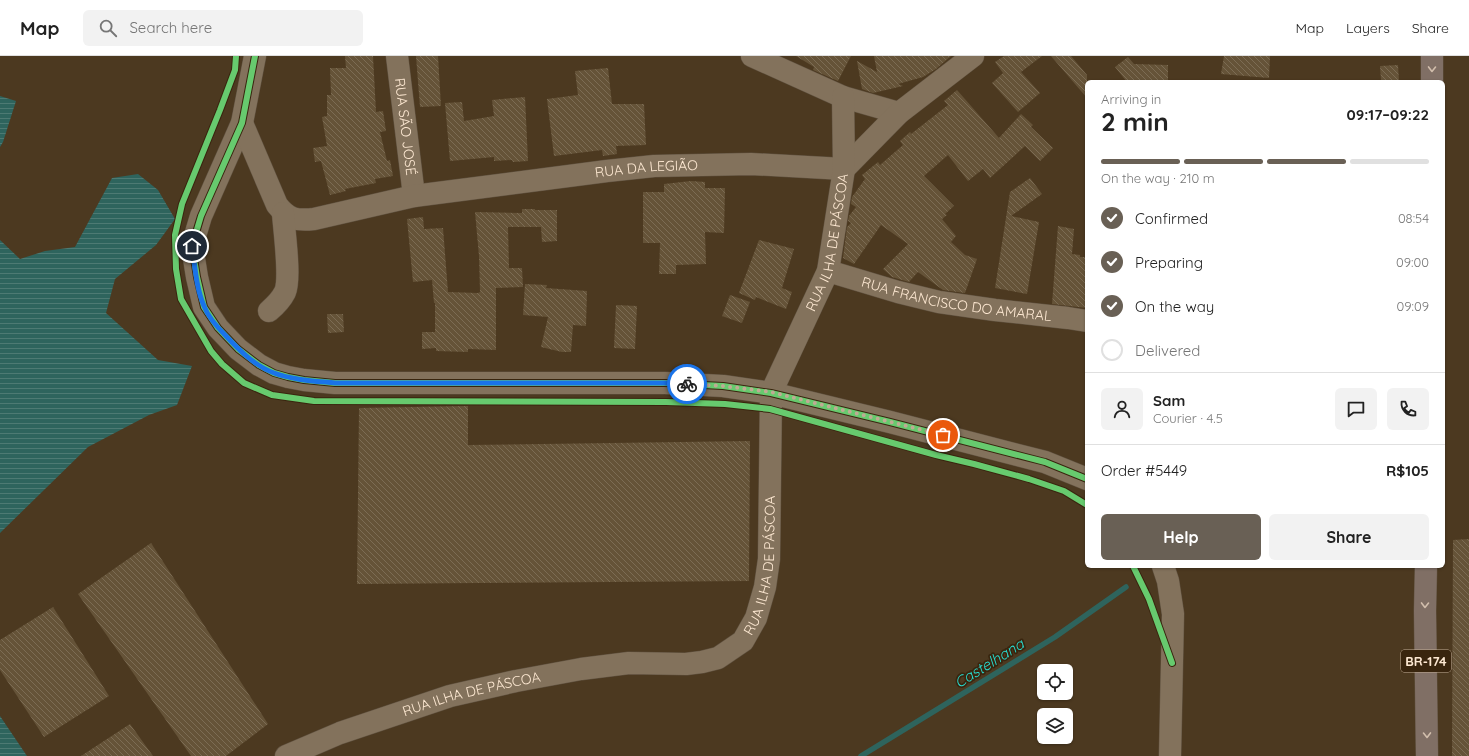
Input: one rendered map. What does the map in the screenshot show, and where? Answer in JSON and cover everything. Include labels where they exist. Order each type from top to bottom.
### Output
[{"type":"highway","points":[[1432,56],[1432,80]]},
{"type":"highway","name":"BR-174","points":[[1426,568],[1427,756]]},
{"type":"street","points":[[255,56],[242,123],[201,216],[192,246],[204,307],[218,328],[238,349],[259,365],[274,373],[304,380],[335,383],[665,383],[723,386],[771,392],[1045,462],[1085,478]]},
{"type":"street","name":"RUA SÃO JOSÉ","points":[[397,56],[414,196]]},
{"type":"street","points":[[752,56],[843,97],[899,113]]},
{"type":"street","points":[[844,169],[899,113],[973,56]]},
{"type":"street","name":"RUA ILHA DE PÁSCOA","points":[[286,756],[340,733],[450,696],[516,681],[581,669],[630,663],[686,664],[702,662],[718,658],[743,641],[756,618],[766,587],[769,559],[771,392],[828,271],[844,169],[843,97]]},
{"type":"street","points":[[242,123],[277,205],[283,213],[287,275],[286,290],[279,302],[269,311]]},
{"type":"street","name":"RUA DA LEGIÃO","points":[[283,213],[291,218],[302,220],[314,219],[414,196],[654,166],[750,164],[844,169]]},
{"type":"street","name":"RUA FRANCISCO DO AMARAL","points":[[828,271],[898,292],[939,302],[1085,321]]},
{"type":"street","points":[[1164,568],[1168,581],[1173,614],[1170,756]]},
{"type":"water","points":[[0,96],[16,101],[0,147]]},
{"type":"water","points":[[138,174],[158,190],[175,219],[156,245],[115,279],[106,313],[158,360],[192,366],[177,405],[149,415],[88,447],[0,533],[0,240],[20,259],[45,251],[75,247],[112,178]]},
{"type":"water","points":[[0,716],[27,756],[0,756]]},
{"type":"building","points":[[345,56],[373,56],[376,112],[383,111],[386,131],[380,132],[387,161],[390,160],[393,176],[375,179],[376,183],[345,189],[346,191],[330,195],[321,161],[315,162],[313,148],[327,146],[322,117],[327,116],[327,95],[331,95],[330,68],[346,68]]},
{"type":"building","points":[[416,56],[438,56],[441,106],[420,107]]},
{"type":"building","points":[[796,56],[851,56],[838,81],[813,70],[814,67]]},
{"type":"building","points":[[874,56],[951,56],[936,69],[923,77],[898,84],[903,86],[873,93],[862,89],[857,61],[877,72]]},
{"type":"building","points":[[1004,56],[1042,56],[1021,72],[1040,93],[1018,112],[992,83],[1003,73],[995,62]]},
{"type":"building","points":[[1051,56],[1071,56],[1087,75],[1087,80],[1085,80],[1085,96]]},
{"type":"building","points":[[1224,56],[1270,56],[1269,78],[1221,74]]},
{"type":"building","points":[[1128,57],[1134,64],[1168,65],[1168,80],[1125,80],[1115,67]]},
{"type":"building","points":[[1398,65],[1399,80],[1381,80],[1380,66]]},
{"type":"building","points":[[608,68],[612,104],[644,104],[646,145],[616,146],[617,154],[603,156],[602,150],[554,156],[547,99],[578,95],[575,71]]},
{"type":"building","points":[[957,90],[999,138],[1021,114],[1033,125],[1031,127],[1053,148],[1040,161],[1025,146],[990,178],[983,169],[968,181],[948,155],[924,176],[954,206],[942,219],[956,236],[951,242],[965,255],[977,259],[965,293],[943,290],[918,272],[909,282],[892,277],[883,269],[908,244],[881,225],[854,264],[843,258],[847,227],[851,223],[848,221],[849,216],[856,207],[851,204],[852,197],[865,179],[862,175],[878,162],[880,165],[903,145],[900,141],[910,132],[911,134],[948,105],[944,101]]},
{"type":"building","points":[[525,97],[528,161],[494,161],[494,157],[450,161],[445,103],[462,102],[464,121],[494,116],[492,100]]},
{"type":"building","points":[[1030,178],[1042,194],[1011,216],[1039,222],[1027,294],[995,288],[1010,192]]},
{"type":"building","points":[[691,181],[705,182],[705,188],[725,188],[724,233],[705,232],[706,264],[676,265],[676,274],[659,274],[660,243],[643,243],[643,192],[664,192],[664,184]]},
{"type":"building","points":[[522,209],[557,210],[557,241],[542,242],[541,227],[508,227],[509,268],[522,268],[523,287],[496,288],[496,350],[468,349],[468,352],[436,351],[436,348],[422,349],[422,332],[435,332],[435,303],[432,280],[413,282],[407,219],[423,217],[424,229],[443,228],[448,292],[478,293],[480,292],[479,256],[475,212],[522,213]]},
{"type":"building","points":[[1058,226],[1074,229],[1072,254],[1085,257],[1085,308],[1052,304]]},
{"type":"building","points":[[759,240],[794,249],[782,288],[792,292],[786,309],[756,297],[755,300],[739,293]]},
{"type":"building","points":[[525,284],[547,285],[546,288],[587,291],[586,326],[573,325],[571,352],[562,352],[541,347],[548,317],[523,315]]},
{"type":"building","points":[[730,295],[750,302],[742,323],[722,316]]},
{"type":"building","points":[[616,305],[637,306],[635,349],[614,348]]},
{"type":"building","points":[[327,314],[343,314],[344,332],[328,333]]},
{"type":"building","points":[[468,406],[468,445],[750,441],[749,581],[357,584],[359,408]]},
{"type":"building","points":[[1469,539],[1469,756],[1452,756],[1453,540]]},
{"type":"building","points":[[151,543],[268,724],[226,756],[191,756],[78,594]]},
{"type":"building","points":[[53,607],[109,696],[44,737],[0,670],[0,640]]},
{"type":"building","points":[[130,724],[153,756],[81,756]]},
{"type":"waterway","name":"Castelhana","points":[[861,756],[1055,637],[1126,587]]},
{"type":"cycle path","points":[[236,56],[235,70],[182,204],[175,235],[176,269],[181,299],[211,351],[222,364],[244,383],[272,395],[314,401],[666,402],[725,404],[770,409],[1029,479],[1064,491],[1085,504]]},
{"type":"cycle path","points":[[255,56],[242,123],[201,216],[192,246],[204,307],[218,328],[238,349],[259,365],[274,373],[304,380],[335,383],[665,383],[723,386],[771,393],[890,422],[1045,462],[1085,478]]},
{"type":"cycle path","points":[[1134,568],[1149,599],[1172,663]]},
{"type":"way so far","points":[[687,384],[723,386],[771,392],[830,408],[943,435]]},
{"type":"route","points":[[192,246],[204,307],[218,328],[238,349],[259,365],[274,373],[288,377],[335,383],[687,384]]}]
